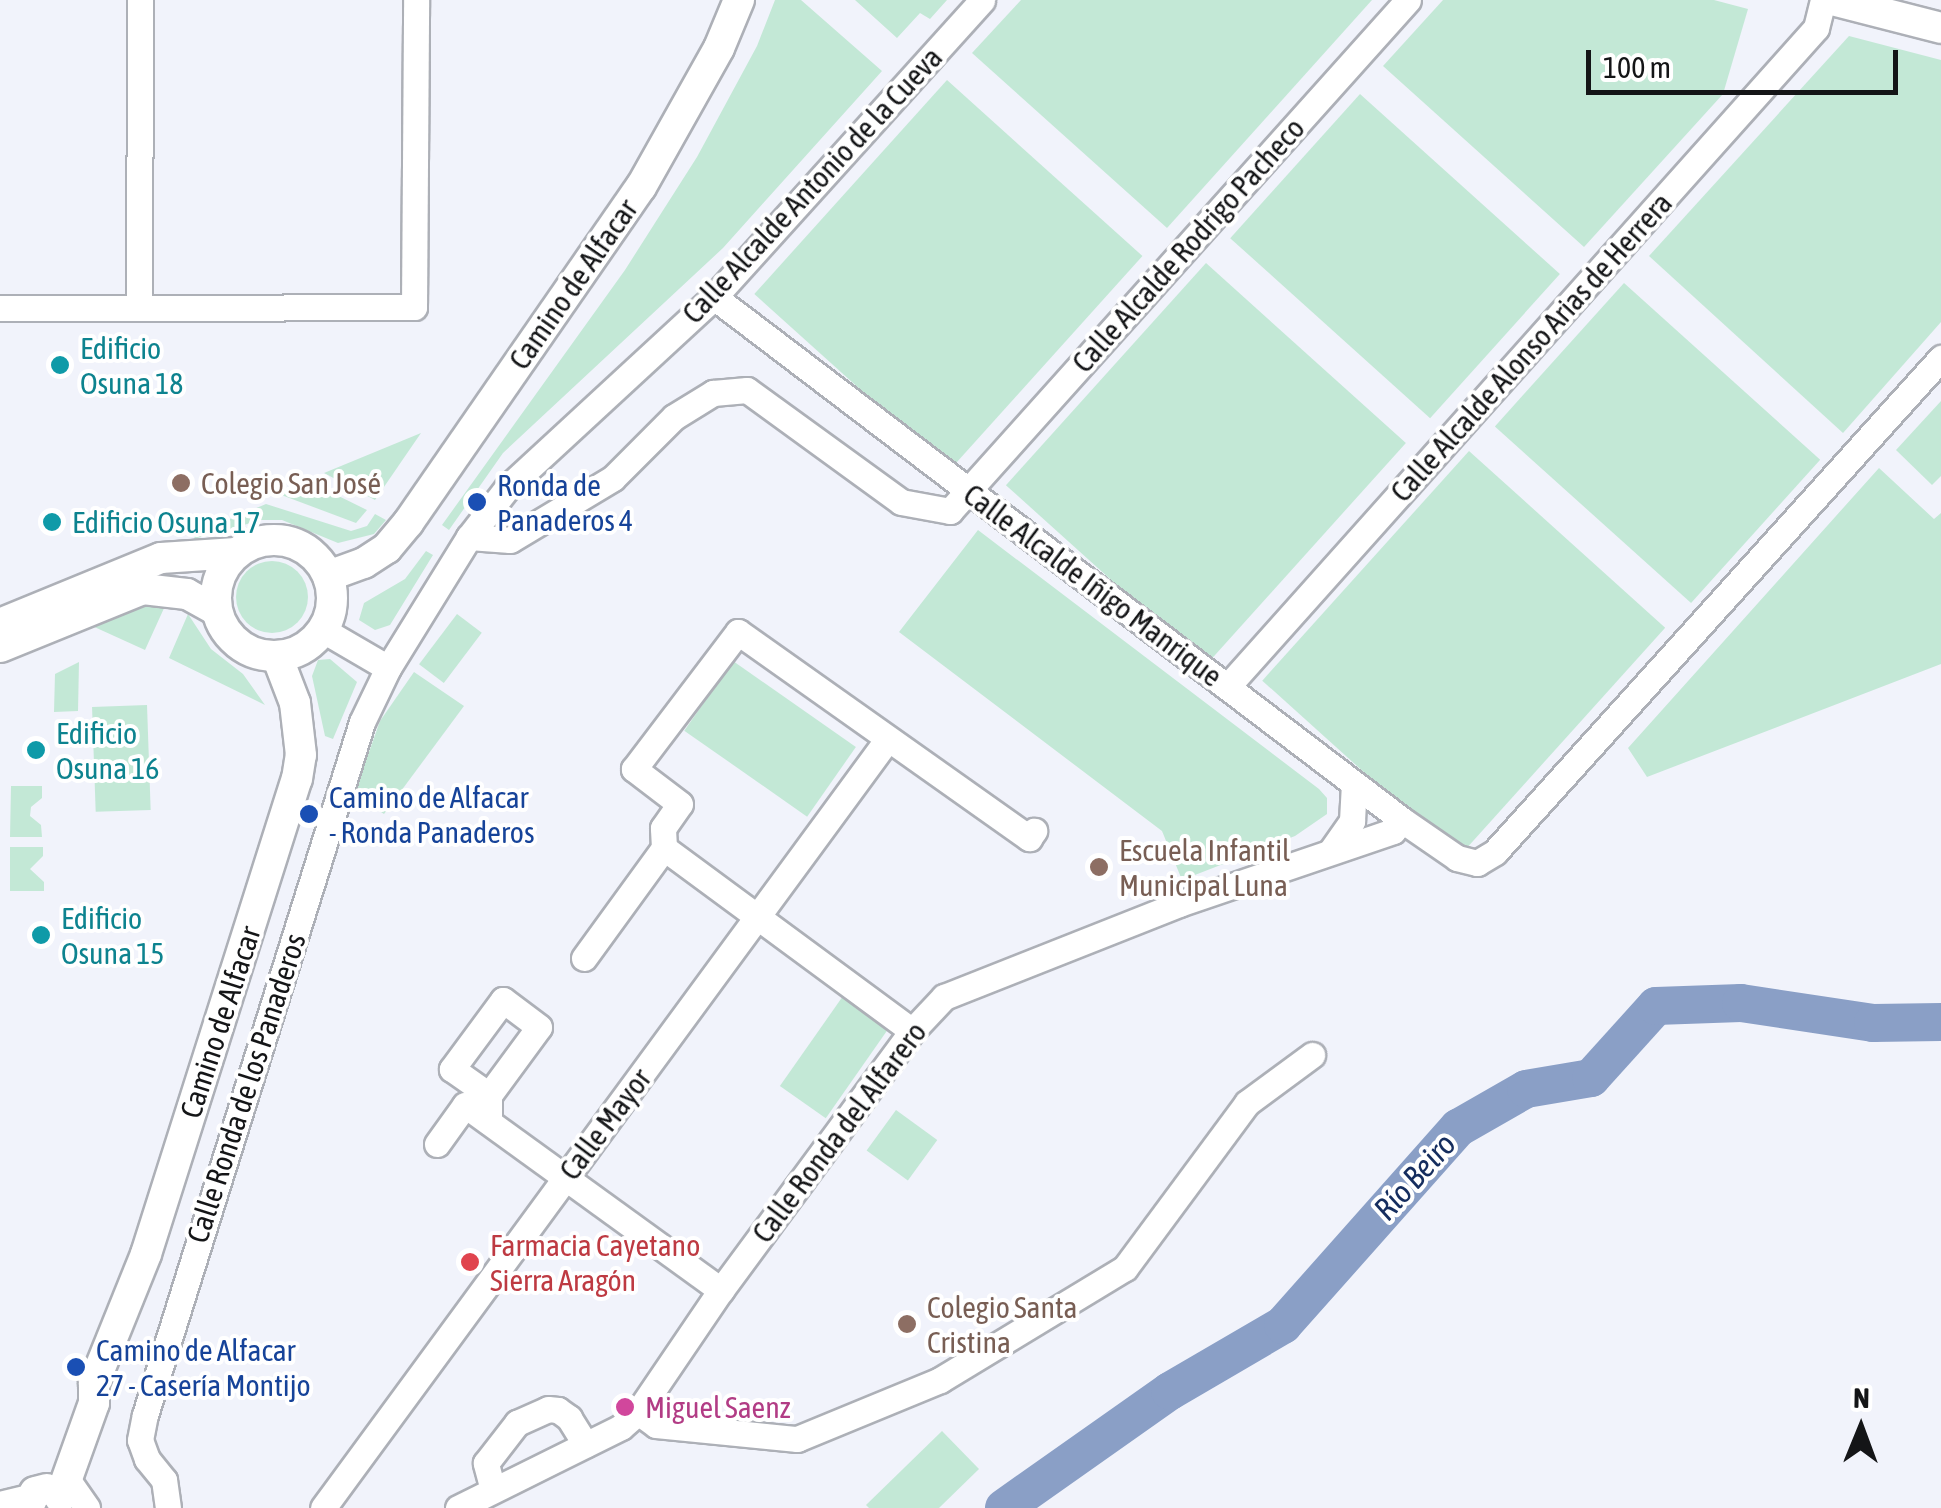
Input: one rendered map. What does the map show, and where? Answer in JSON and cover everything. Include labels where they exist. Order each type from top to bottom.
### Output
[{"type":"main road","name":"Camino de Alfacar","points":[[328,576],[364,563],[386,548],[408,524],[642,187],[719,48],[739,0]]},
{"type":"main road","points":[[1832,0],[1941,28]]},
{"type":"main road","points":[[0,624],[161,558],[236,554],[271,540],[296,544],[311,554],[328,576],[332,604],[322,630],[295,652],[277,656],[262,655],[235,642],[216,610],[187,594],[143,589],[0,647]]},
{"type":"main road","points":[[216,610],[219,578],[236,554]]},
{"type":"main road","name":"Camino de Alfacar","points":[[40,1500],[94,1403],[94,1383],[146,1254],[297,779],[301,755],[295,703],[277,656]]},
{"type":"street","points":[[139,306],[140,0]]},
{"type":"street","points":[[0,308],[414,308],[416,0]]},
{"type":"street","name":"Calle Alcalde Antonio de la Cueva","points":[[469,537],[506,488],[714,297],[982,0]]},
{"type":"street","name":"Calle Alcalde Rodrigo Pacheco","points":[[969,491],[1408,0]]},
{"type":"street","name":"Calle Alcalde Alonso Arias de Herrera","points":[[1226,687],[1816,28],[1823,0]]},
{"type":"street","name":"Calle Alcalde Iñigo Manrique","points":[[714,297],[1402,820],[1457,858],[1477,862],[1494,852],[1941,358]]},
{"type":"street","points":[[469,537],[510,540],[612,478],[674,416],[713,394],[747,390],[900,502],[950,512],[969,491]]},
{"type":"street","name":"Calle Ronda de los Panaderos","points":[[168,1508],[164,1480],[147,1459],[140,1440],[145,1415],[356,740],[388,668],[469,537]]},
{"type":"street","points":[[322,630],[388,668]]},
{"type":"street","points":[[584,958],[664,848],[663,828],[680,804],[634,768],[738,632],[887,740],[895,741],[1032,834]]},
{"type":"street","name":"Calle Mayor","points":[[322,1508],[887,740]]},
{"type":"street","points":[[1330,851],[1352,821],[1354,784]]},
{"type":"street","name":"Calle Ronda del Alfarero","points":[[638,1412],[721,1290],[912,1032],[944,997],[1330,851],[1393,831],[1402,820]]},
{"type":"street","points":[[664,848],[912,1032]]},
{"type":"street","points":[[458,1508],[585,1444],[638,1412],[656,1424],[797,1439],[940,1380],[1125,1268],[1247,1103],[1312,1055]]},
{"type":"street","points":[[489,1096],[489,1122]]},
{"type":"street","points":[[436,1144],[465,1105],[721,1290]]},
{"type":"street","points":[[494,1490],[486,1463],[517,1422],[548,1409],[558,1410],[569,1418],[585,1444]]},
{"type":"green space","points":[[775,0],[801,0],[882,71],[723,248],[503,453],[449,530],[442,525],[625,270],[697,157],[757,46]]},
{"type":"green space","points":[[855,0],[947,0],[930,19],[920,13],[897,38]]},
{"type":"green space","points":[[1021,0],[1372,0],[1167,228],[972,53]]},
{"type":"green space","points":[[1443,0],[1714,0],[1748,9],[1723,94],[1584,247],[1383,66]]},
{"type":"green space","points":[[1849,36],[1941,60],[1941,322],[1843,433],[1649,256]]},
{"type":"green space","points":[[947,80],[1142,256],[950,470],[754,294]]},
{"type":"green space","points":[[1360,94],[1560,274],[1430,418],[1230,238]]},
{"type":"green space","points":[[1206,263],[1406,443],[1206,665],[1006,485]]},
{"type":"green space","points":[[1624,283],[1820,460],[1691,603],[1495,426]]},
{"type":"green space","points":[[1941,401],[1941,476],[1932,485],[1896,450]]},
{"type":"green space","points":[[421,433],[375,500],[324,473]]},
{"type":"green space","points":[[1469,451],[1665,628],[1458,857],[1262,681]]},
{"type":"green space","points":[[1879,468],[1934,519],[1941,513],[1941,664],[1647,777],[1628,748]]},
{"type":"green space","points":[[306,480],[367,510],[356,523],[276,493]]},
{"type":"green space","points":[[266,504],[351,531],[367,526],[375,514],[386,520],[374,534],[338,543],[282,520],[261,520],[194,539],[196,533]]},
{"type":"green space","points":[[978,530],[1319,789],[1327,798],[1327,814],[1295,836],[1182,880],[1162,831],[899,632]]},
{"type":"green space","points":[[426,551],[433,555],[390,625],[375,630],[359,620],[364,603],[405,579]]},
{"type":"green space","points":[[272,561],[298,571],[308,597],[298,623],[272,633],[246,623],[236,597],[246,571]]},
{"type":"green space","points":[[142,604],[165,606],[145,650],[90,625]]},
{"type":"green space","points":[[188,614],[211,649],[243,674],[265,705],[169,658]]},
{"type":"green space","points":[[457,614],[482,633],[444,683],[419,664]]},
{"type":"green space","points":[[330,659],[357,682],[333,739],[325,736],[312,676],[318,660]]},
{"type":"green space","points":[[733,661],[856,747],[807,817],[684,731]]},
{"type":"green space","points":[[79,662],[78,711],[54,712],[55,674]]},
{"type":"green space","points":[[414,672],[464,706],[384,814],[354,794],[380,721]]},
{"type":"green space","points":[[147,705],[151,810],[96,812],[92,707]]},
{"type":"green space","points":[[11,786],[42,786],[42,798],[31,807],[30,816],[41,825],[42,837],[10,837]]},
{"type":"green space","points":[[10,847],[43,847],[43,856],[30,869],[44,882],[44,891],[10,891]]},
{"type":"green space","points":[[843,996],[889,1028],[826,1118],[780,1086]]},
{"type":"green space","points":[[896,1110],[937,1140],[908,1180],[867,1150]]},
{"type":"green space","points":[[942,1431],[979,1469],[939,1508],[869,1508],[866,1505]]},
{"type":"waterway","name":"Río Beiro","points":[[1004,1508],[1170,1391],[1283,1325],[1458,1128],[1526,1089],[1591,1078],[1656,1006],[1741,1003],[1873,1023],[1941,1022]]},
{"type":"place","name":"Edificio Osuna 18","points":[[60,365]]},
{"type":"place","name":"Colegio San José","points":[[181,483]]},
{"type":"place","name":"Ronda de Panaderos 4","points":[[477,502]]},
{"type":"place","name":"Edificio Osuna 17","points":[[52,522]]},
{"type":"place","name":"Edificio Osuna 16","points":[[36,750]]},
{"type":"place","name":"Camino de Alfacar - Ronda Panaderos","points":[[309,814]]},
{"type":"place","name":"Escuela Infantil Municipal Luna","points":[[1099,867]]},
{"type":"place","name":"Edificio Osuna 15","points":[[41,935]]},
{"type":"place","name":"Farmacia Cayetano Sierra Aragón","points":[[470,1262]]},
{"type":"place","name":"Colegio Santa Cristina","points":[[907,1324]]},
{"type":"place","name":"Camino de Alfacar 27 - Casería Montijo","points":[[76,1367]]},
{"type":"place","name":"Miguel Saenz","points":[[625,1407]]}]
